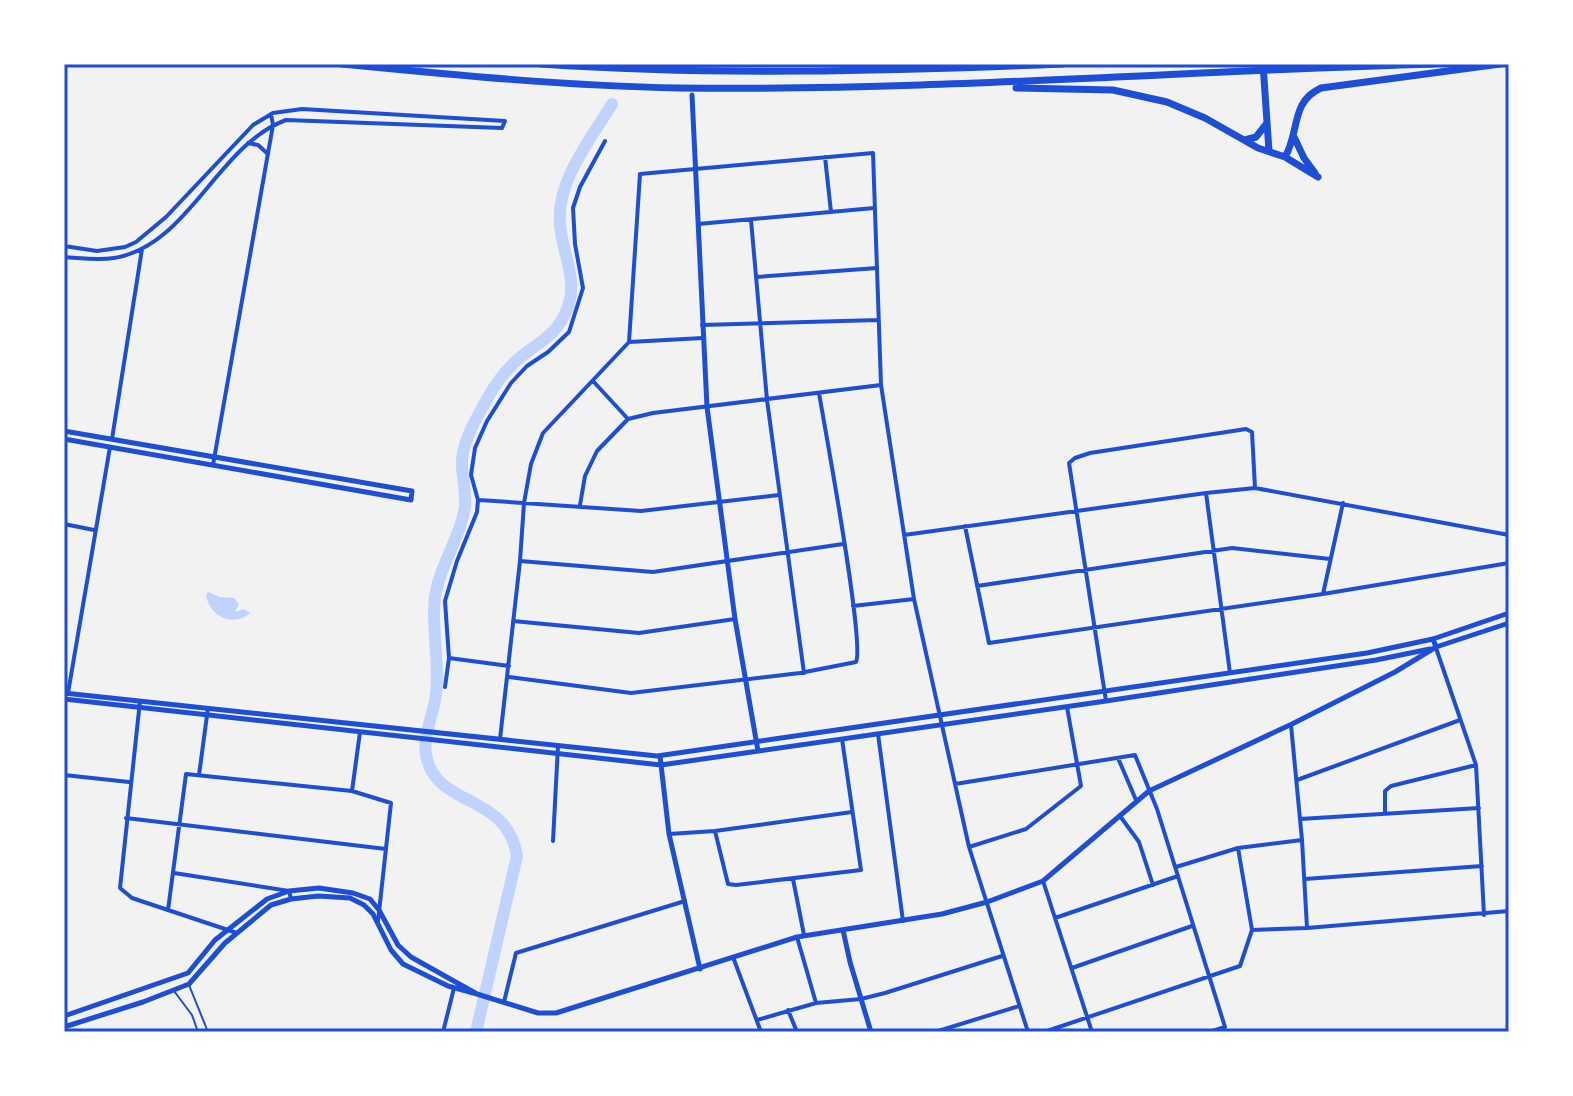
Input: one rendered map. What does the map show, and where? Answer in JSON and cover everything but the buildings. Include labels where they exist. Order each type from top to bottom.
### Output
[{"type":"highway","points":[[342,64],[429,73],[650,87],[1113,90],[1143,95],[1185,108],[1285,157],[1318,177],[1294,137]]},
{"type":"highway","points":[[541,64],[679,72],[1063,64]]},
{"type":"highway","points":[[935,69],[972,64]]},
{"type":"highway","points":[[1263,64],[1269,151]]},
{"type":"highway","points":[[854,87],[1029,83],[1434,64]]},
{"type":"highway","points":[[1285,157],[1294,137],[1294,123],[1300,106],[1321,88],[1500,64]]},
{"type":"highway","points":[[1245,140],[1256,137],[1267,123]]},
{"type":"street","points":[[692,95],[707,407],[726,562],[758,751]]},
{"type":"street","points":[[64,246],[97,251],[136,242],[166,217],[253,125],[271,114],[302,109],[505,121],[502,128],[297,119],[273,125],[248,143],[172,226],[142,249],[113,258],[64,257]]},
{"type":"street","points":[[213,465],[273,125],[271,114]]},
{"type":"street","points":[[445,687],[449,658],[445,601],[460,552],[475,519],[478,500],[471,475],[475,448],[487,421],[511,383],[569,332],[583,288],[575,244],[573,208],[580,187],[605,141]]},
{"type":"street","points":[[248,143],[258,145],[268,154]]},
{"type":"street","points":[[500,739],[509,677],[524,503],[531,464],[543,433],[629,342],[640,174],[873,153],[881,385],[914,599],[969,847],[1028,1032]]},
{"type":"street","points":[[825,157],[831,212]]},
{"type":"street","points":[[698,224],[874,208]]},
{"type":"street","points":[[751,220],[767,400],[804,673]]},
{"type":"street","points":[[112,439],[142,249]]},
{"type":"street","points":[[756,277],[877,268]]},
{"type":"street","points":[[702,325],[878,320]]},
{"type":"street","points":[[629,342],[703,338]]},
{"type":"street","points":[[593,381],[628,419]]},
{"type":"street","points":[[580,505],[591,459],[628,419],[881,385]]},
{"type":"street","points":[[509,677],[631,693],[746,681],[856,662],[858,646],[853,606],[819,393]]},
{"type":"street","points":[[1106,701],[1068,467],[1075,458],[1241,430],[1252,432],[1255,488]]},
{"type":"street","points":[[64,431],[412,491],[411,500],[64,439]]},
{"type":"street","points":[[110,447],[66,696],[660,756],[1367,653],[1433,639],[1509,613]]},
{"type":"street","points":[[904,535],[1255,488],[1509,535]]},
{"type":"street","points":[[1206,493],[1230,673]]},
{"type":"street","points":[[478,500],[641,511],[779,495]]},
{"type":"street","points":[[1323,594],[1343,503]]},
{"type":"street","points":[[64,524],[94,530]]},
{"type":"street","points":[[965,526],[989,643],[1509,563]]},
{"type":"street","points":[[520,561],[653,572],[843,544]]},
{"type":"street","points":[[977,586],[1214,550],[1248,548],[1330,559]]},
{"type":"street","points":[[853,606],[914,599]]},
{"type":"street","points":[[513,621],[639,633],[735,619]]},
{"type":"street","points":[[208,711],[360,732],[661,765],[1376,660],[1436,647],[1509,623]]},
{"type":"street","points":[[1433,639],[1476,765],[1484,915]]},
{"type":"street","points":[[64,1027],[189,984],[237,933],[271,905],[291,899],[318,896],[350,898],[364,905],[403,964],[454,988],[538,1013],[556,1013],[800,936],[903,921],[987,902],[1043,881],[1118,814],[1149,791],[1291,725],[1395,672],[1436,647]]},
{"type":"street","points":[[449,658],[509,666]]},
{"type":"street","points":[[139,704],[120,888],[132,898],[237,933]]},
{"type":"street","points":[[969,847],[1032,825],[1081,786],[1067,707]]},
{"type":"street","points":[[199,775],[208,711]]},
{"type":"street","points":[[1296,781],[1460,720]]},
{"type":"street","points":[[352,791],[360,724]]},
{"type":"street","points":[[1291,725],[1307,928]]},
{"type":"street","points":[[878,734],[903,921]]},
{"type":"street","points":[[715,831],[728,884],[861,870],[842,739]]},
{"type":"street","points":[[553,841],[558,746]]},
{"type":"street","points":[[955,784],[1135,755],[1179,876],[1225,1027],[1209,1032]]},
{"type":"street","points":[[660,756],[669,834],[700,969]]},
{"type":"street","points":[[1118,758],[1136,800]]},
{"type":"street","points":[[1385,813],[1385,791],[1391,786],[1476,765]]},
{"type":"street","points":[[168,910],[186,774],[352,791],[391,803],[377,923]]},
{"type":"street","points":[[64,775],[129,782]]},
{"type":"street","points":[[1300,819],[1479,808]]},
{"type":"street","points":[[669,834],[715,831],[852,812]]},
{"type":"street","points":[[1118,814],[1139,842],[1153,885]]},
{"type":"street","points":[[126,818],[386,849]]},
{"type":"street","points":[[1176,867],[1238,848],[1302,840]]},
{"type":"street","points":[[1044,1032],[1240,966],[1252,930],[1238,848]]},
{"type":"street","points":[[1304,879],[1482,866]]},
{"type":"street","points":[[174,873],[289,891]]},
{"type":"street","points":[[1055,918],[1179,876]]},
{"type":"street","points":[[793,878],[800,936],[816,1003]]},
{"type":"street","points":[[1043,881],[1092,1032]]},
{"type":"street","points":[[64,1016],[192,970],[215,940],[267,899],[289,891],[319,888],[370,899],[398,945],[411,957],[477,994]]},
{"type":"street","points":[[289,891],[291,899]]},
{"type":"street","points":[[504,1002],[516,953],[685,901]]},
{"type":"street","points":[[1252,930],[1509,911]]},
{"type":"street","points":[[1072,968],[1192,926]]},
{"type":"street","points":[[843,930],[871,1032]]},
{"type":"street","points":[[757,1020],[816,1003],[861,999],[1002,956]]},
{"type":"street","points":[[733,957],[761,1032]]},
{"type":"street","points":[[443,1032],[454,988],[451,978]]},
{"type":"street","points":[[935,1032],[1019,1006]]},
{"type":"street","points":[[788,1010],[797,1032]]},
{"type":"lane","points":[[189,984],[208,1032]]},
{"type":"lane","points":[[174,990],[192,1015],[198,1032]]},
{"type":"water","points":[[208,592],[234,598],[239,604],[235,612],[244,609],[250,613],[236,619],[223,618],[212,609],[206,595]]},
{"type":"waterway","points":[[476,1032],[517,856],[511,836],[500,821],[445,786],[434,775],[427,759],[428,726],[437,682],[435,597],[463,516],[463,455],[470,431],[502,376],[558,326],[568,307],[571,286],[560,224],[563,192],[577,161],[612,104]]}]
